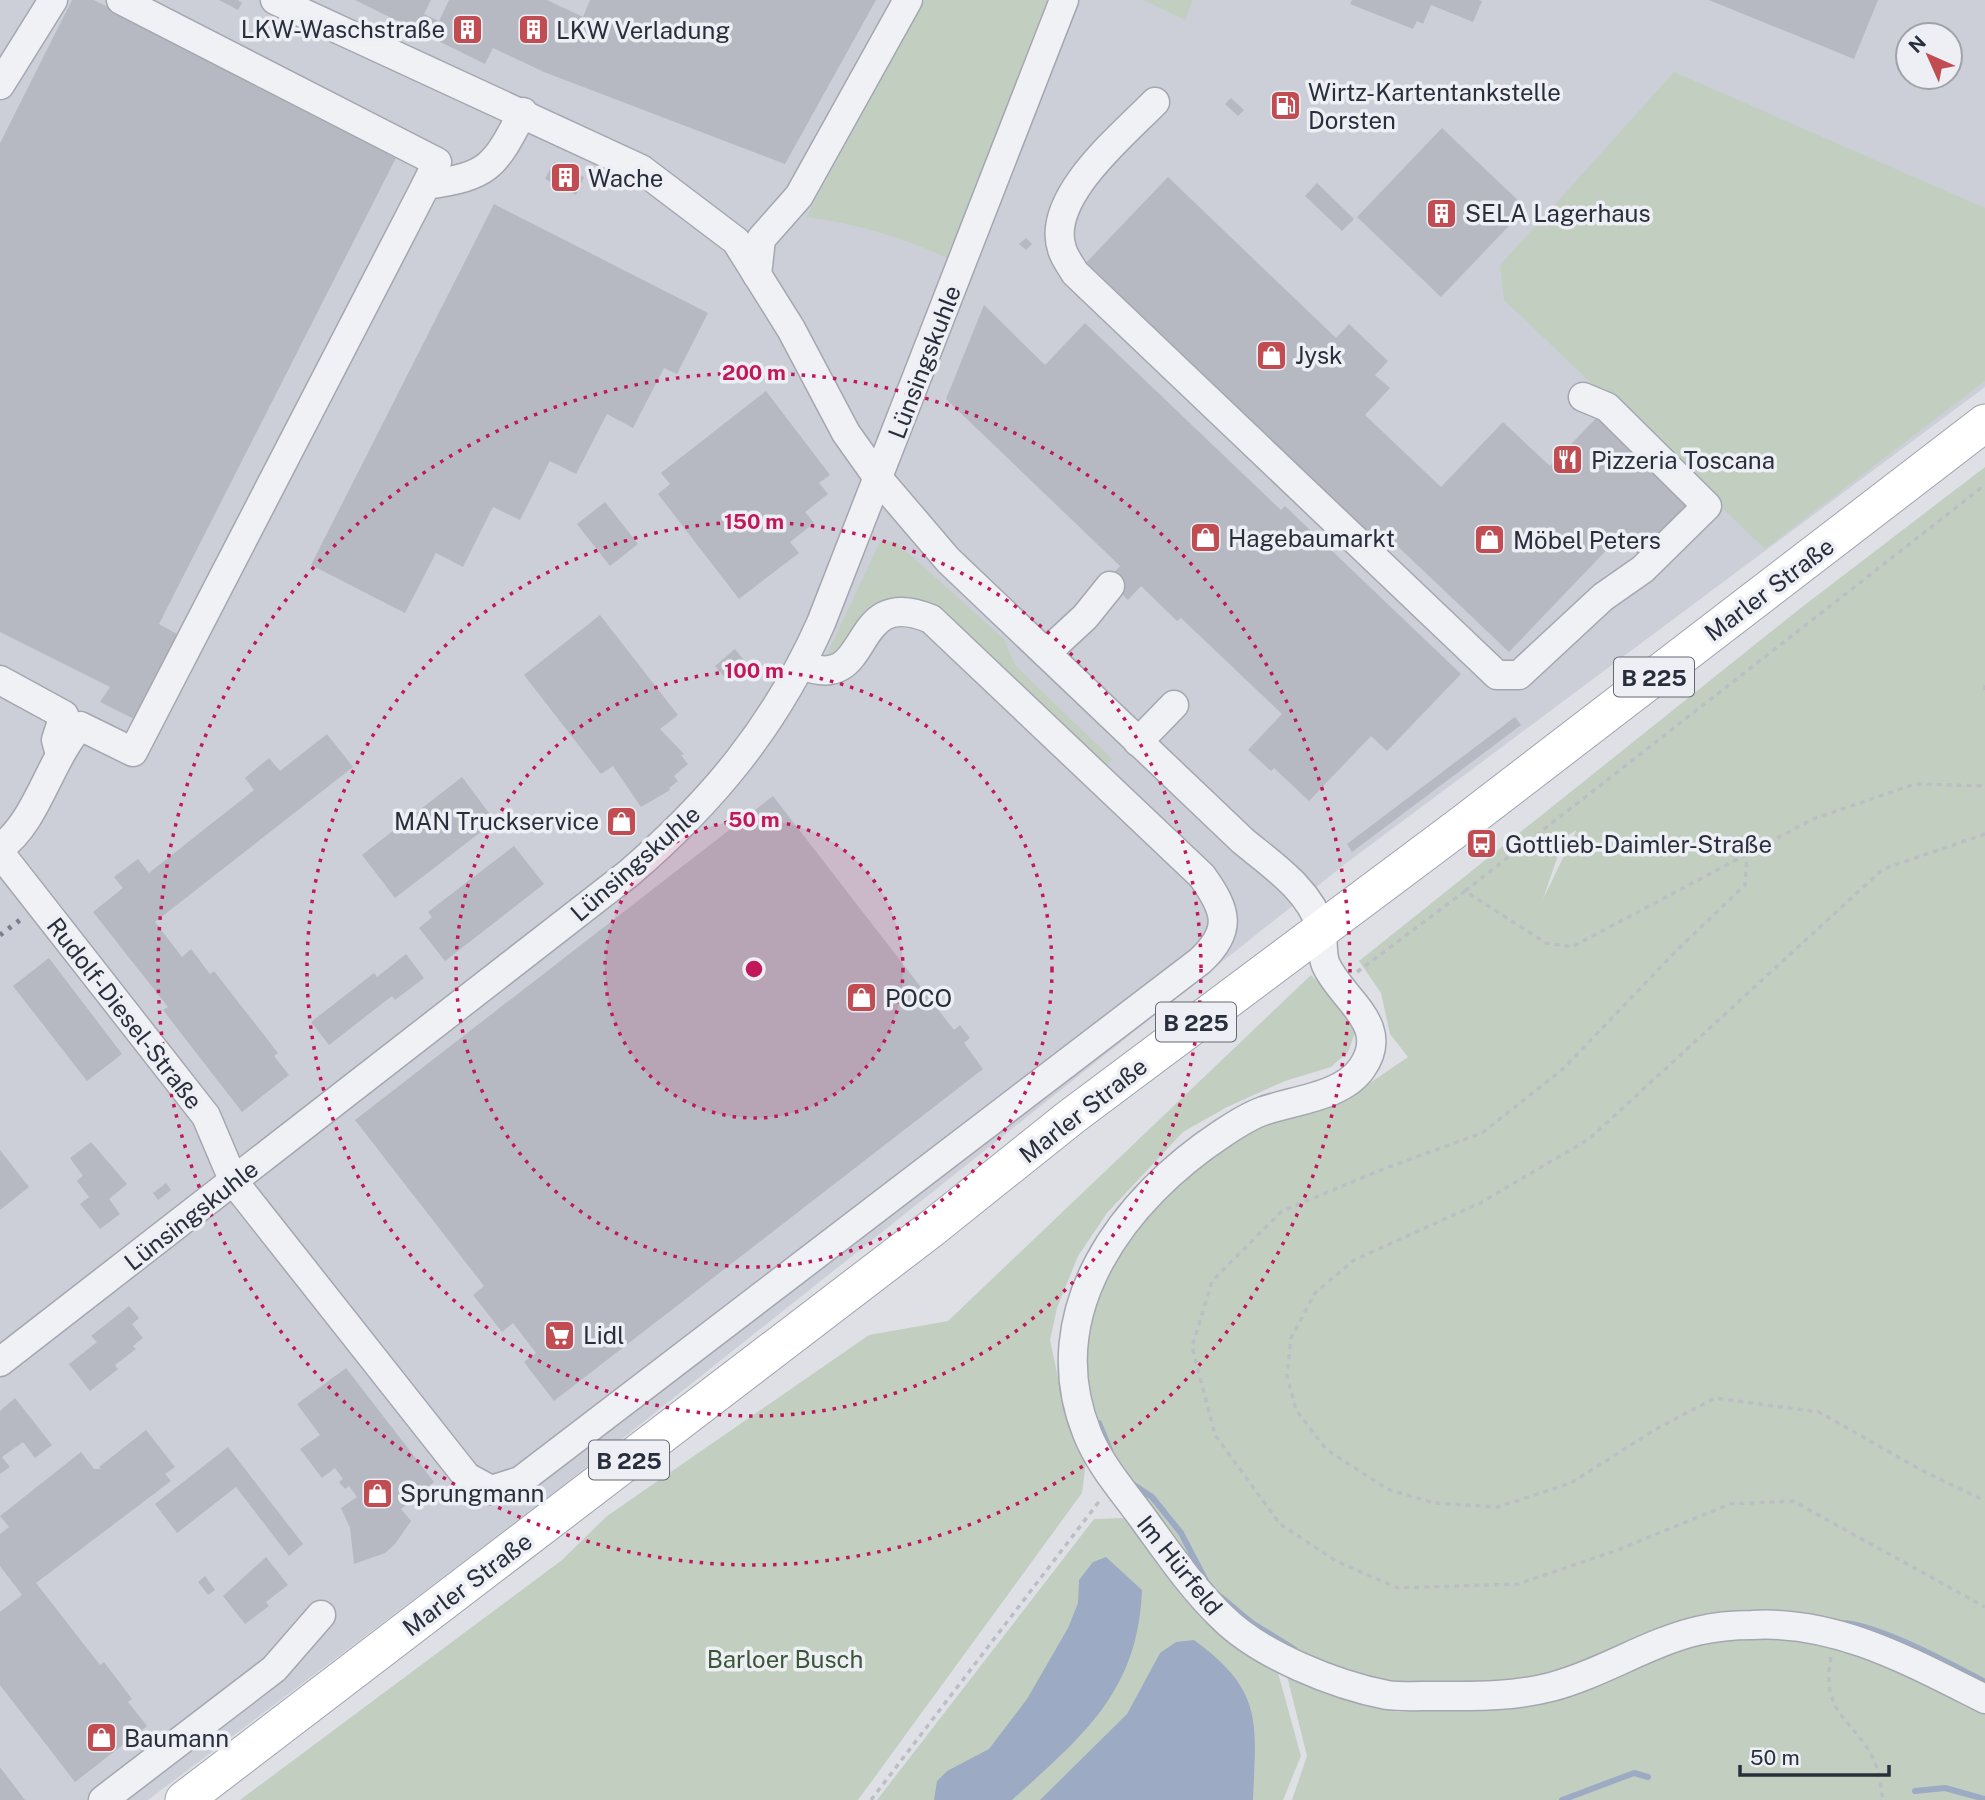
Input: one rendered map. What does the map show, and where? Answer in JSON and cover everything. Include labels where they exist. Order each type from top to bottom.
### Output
[{"type":"main road","name":"Marler Straße","points":[[184,1800],[1321,928],[1460,827],[1985,424]]},
{"type":"street","points":[[0,85],[52,0]]},
{"type":"street","points":[[0,851],[15,838],[59,754],[80,726],[133,752],[437,162],[121,0]]},
{"type":"street","points":[[757,275],[761,239],[799,195],[908,0]]},
{"type":"street","name":"Lünsingskuhle","points":[[0,1363],[661,846],[741,761],[802,665],[878,478],[1064,0]]},
{"type":"street","points":[[276,2],[523,112],[641,169],[736,241],[791,329],[846,433],[878,478],[948,560],[1242,841],[1289,879],[1307,900],[1321,928]]},
{"type":"street","points":[[1155,102],[1082,175],[1063,212],[1061,248],[1075,273],[1497,675],[1519,675],[1603,597],[1643,569],[1707,506],[1607,407],[1583,397]]},
{"type":"street","points":[[426,185],[484,171],[500,156],[523,112]]},
{"type":"street","points":[[1046,653],[1084,617],[1110,586]]},
{"type":"street","name":"Rudolf-Diesel-Straße","points":[[0,851],[206,1116],[234,1182],[467,1477],[491,1490],[520,1481],[1190,969],[1216,946],[1224,931],[1222,912],[1216,895],[1202,876],[931,619],[912,611],[895,612],[878,618],[846,665],[834,671],[821,672],[802,665]]},
{"type":"street","points":[[0,680],[64,715],[56,740],[59,754]]},
{"type":"street","points":[[1138,742],[1174,705]]},
{"type":"street","name":"Im Hürfeld","points":[[1321,928],[1325,963],[1369,1025],[1373,1044],[1362,1069],[1341,1087],[1258,1113],[1222,1133],[1152,1193],[1117,1233],[1094,1269],[1078,1308],[1071,1347],[1073,1383],[1087,1433],[1114,1483],[1146,1522],[1180,1572],[1226,1622],[1290,1661],[1349,1685],[1390,1696],[1521,1693],[1554,1686],[1697,1631],[1754,1624],[1812,1627],[1836,1634],[1891,1652],[1985,1699]]},
{"type":"street","points":[[103,1800],[274,1669],[321,1615]]},
{"type":"path","points":[[1341,984],[1465,891],[1985,485]]},
{"type":"path","points":[[1985,685],[1985,691]]},
{"type":"path","points":[[1465,891],[1546,943],[1572,947],[1813,819],[1915,784],[1985,786]]},
{"type":"path","points":[[1985,834],[1883,869],[1589,1139],[1480,1203],[1354,1260],[1315,1293],[1291,1338],[1287,1376],[1296,1410],[1326,1449],[1387,1489],[1434,1503],[1498,1507],[1571,1483],[1656,1429],[1716,1398],[1819,1412],[1921,1470],[1985,1501]]},
{"type":"path","points":[[1747,852],[1745,885],[1677,950],[1563,1069],[1482,1133],[1386,1168],[1282,1211],[1212,1280],[1192,1347],[1214,1435],[1280,1524],[1336,1561],[1398,1588],[1518,1584],[1615,1551],[1730,1504],[1793,1501],[1985,1607]]},
{"type":"path","points":[[870,1800],[1114,1483]]},
{"type":"path","points":[[1836,1634],[1827,1687],[1838,1713],[1876,1767],[1883,1800]]},
{"type":"shaded area","points":[[0,0],[1985,0],[1985,387],[1345,864],[544,1501],[148,1800],[0,1800]]},
{"type":"green space","points":[[925,0],[1051,0],[947,258],[878,232],[806,217]]},
{"type":"green space","points":[[1143,0],[1193,0],[1185,20]]},
{"type":"green space","points":[[1674,72],[1985,208],[1985,381],[1765,549],[1504,300],[1500,265]]},
{"type":"green space","points":[[1985,467],[1985,1692],[1767,1621],[1565,1676],[1417,1692],[1334,1671],[1259,1634],[1220,1601],[1114,1470],[1088,1409],[1085,1301],[1107,1255],[1196,1158],[1293,1108],[1364,1087],[1408,1057],[1390,1034],[1381,993],[1359,961],[1802,607]],"holes":[[[1576,830],[1543,899],[1564,838]]]},
{"type":"green space","points":[[880,542],[896,542],[1004,639],[1015,665],[1112,759],[1107,766],[932,605],[893,598],[872,611],[836,657],[825,658]]},
{"type":"green space","name":"Barloer Busch","points":[[1311,975],[1344,1007],[1356,1030],[1348,1052],[1331,1067],[1285,1081],[1227,1107],[1183,1132],[1107,1213],[1078,1256],[1057,1308],[1050,1340],[1067,1420],[1086,1462],[1082,1493],[858,1800],[240,1800],[562,1560],[607,1516],[869,1335],[948,1321]]},
{"type":"green space","points":[[1124,1518],[1186,1595],[1275,1662],[1301,1756],[1283,1800],[877,1800],[1094,1519]]},
{"type":"green space","points":[[1718,1638],[1820,1639],[1923,1681],[1985,1713],[1985,1800],[1292,1800],[1307,1756],[1285,1668],[1353,1701],[1398,1712],[1459,1708]]},
{"type":"water","points":[[1106,1557],[1142,1590],[1138,1626],[1130,1657],[1118,1684],[1102,1709],[1062,1755],[1012,1800],[934,1800],[937,1781],[947,1771],[989,1749],[1027,1699],[1068,1628],[1078,1603],[1079,1580],[1093,1562]]},
{"type":"water","points":[[1194,1640],[1217,1658],[1233,1676],[1244,1692],[1251,1710],[1255,1749],[1253,1800],[1040,1800],[1127,1714],[1160,1653],[1176,1642]]},
{"type":"building","points":[[72,0],[94,0],[398,154],[159,624],[177,634],[134,719],[100,702],[110,687],[0,632],[0,143]]},
{"type":"building","points":[[219,0],[238,0],[242,3],[238,10]]},
{"type":"building","points":[[355,0],[431,0],[424,14],[439,21],[449,0],[547,0],[583,17],[590,0],[876,0],[785,164],[544,72],[493,48],[485,64]]},
{"type":"building","points":[[1352,0],[1482,1],[1473,22],[1431,5],[1423,24],[1417,21],[1413,29],[1350,4]]},
{"type":"building","points":[[1709,0],[1878,0],[1854,59]]},
{"type":"building","points":[[1231,98],[1244,110],[1238,116],[1225,104]]},
{"type":"building","name":"SELA Lagerhaus","points":[[1442,128],[1526,208],[1441,297],[1357,217]]},
{"type":"building","name":"Wache","points":[[554,162],[584,177],[576,195],[545,179]]},
{"type":"building","points":[[1168,177],[1336,338],[1349,324],[1388,361],[1375,375],[1390,388],[1365,415],[1441,487],[1503,422],[1550,466],[1599,415],[1690,502],[1639,555],[1620,536],[1509,652],[1392,541],[1380,554],[1081,268]]},
{"type":"building","points":[[1317,183],[1354,219],[1342,231],[1305,196]]},
{"type":"building","points":[[494,204],[708,313],[677,374],[664,368],[633,428],[607,414],[576,474],[550,461],[520,520],[493,507],[463,567],[436,553],[405,613],[311,565]]},
{"type":"building","points":[[1026,238],[1032,244],[1026,250],[1019,244]]},
{"type":"building","name":"Hagebaumarkt","points":[[984,305],[1045,365],[1085,323],[1281,510],[1285,506],[1461,674],[1387,751],[1371,736],[1309,801],[1274,768],[1271,771],[1248,750],[1282,714],[1181,618],[1177,621],[1141,586],[1128,600],[1107,580],[1120,566],[946,399]]},
{"type":"building","points":[[766,391],[830,475],[819,483],[828,494],[805,512],[814,523],[790,542],[799,553],[739,599],[658,494],[670,484],[661,473]]},
{"type":"building","points":[[605,502],[638,544],[610,566],[577,524]]},
{"type":"building","points":[[600,615],[678,715],[660,729],[684,754],[681,755],[688,764],[674,776],[678,781],[670,790],[641,807],[613,766],[601,774],[524,675]]},
{"type":"building","points":[[735,649],[746,663],[726,679],[715,666]]},
{"type":"building","points":[[1515,717],[1521,725],[1352,852],[1347,844]]},
{"type":"building","points":[[327,734],[353,767],[155,922],[182,957],[191,949],[210,974],[214,971],[278,1053],[274,1056],[289,1075],[242,1112],[163,1010],[168,1007],[93,912],[123,888],[114,877],[138,859],[149,873],[254,790],[245,778],[269,758],[280,771]]},
{"type":"building","points":[[462,777],[495,821],[395,898],[362,855]]},
{"type":"building","points":[[773,796],[954,1030],[960,1025],[970,1038],[964,1043],[983,1069],[554,1401],[524,1362],[536,1353],[513,1323],[502,1332],[473,1295],[484,1286],[355,1120]]},
{"type":"building","points":[[514,846],[544,884],[445,961],[419,928],[432,917],[428,912]]},
{"type":"building","points":[[406,954],[424,978],[395,1000],[392,996],[329,1045],[311,1022],[374,973],[377,977]]},
{"type":"building","points":[[49,958],[122,1054],[87,1081],[13,986]]},
{"type":"building","points":[[91,1142],[127,1184],[109,1199],[120,1214],[100,1229],[80,1204],[89,1197],[77,1181],[83,1176],[70,1158]]},
{"type":"building","points":[[0,1150],[29,1187],[0,1210]]},
{"type":"building","points":[[166,1183],[171,1190],[158,1200],[153,1193]]},
{"type":"building","points":[[129,1306],[139,1318],[132,1324],[143,1338],[133,1346],[136,1349],[115,1365],[118,1369],[90,1391],[69,1364],[97,1342],[91,1336]]},
{"type":"building","points":[[346,1368],[434,1482],[401,1509],[411,1521],[395,1544],[385,1553],[354,1564],[350,1528],[341,1508],[357,1497],[349,1486],[345,1489],[339,1482],[343,1479],[335,1468],[322,1478],[300,1449],[320,1435],[297,1404]]},
{"type":"building","points":[[15,1398],[52,1445],[35,1458],[23,1442],[2,1457],[10,1467],[0,1474],[0,1411]]},
{"type":"building","points":[[146,1430],[175,1467],[165,1474],[171,1481],[36,1583],[100,1665],[104,1662],[132,1699],[128,1702],[147,1726],[75,1782],[0,1685],[0,1612],[22,1595],[0,1566],[0,1534],[9,1527],[0,1516],[81,1452],[94,1469],[101,1469],[99,1467]]},
{"type":"building","points":[[228,1447],[303,1544],[289,1556],[236,1487],[177,1533],[155,1504]]},
{"type":"building","points":[[266,1557],[288,1585],[266,1602],[269,1606],[245,1624],[223,1596]]},
{"type":"building","points":[[205,1576],[215,1590],[208,1595],[198,1582]]},
{"type":"building","points":[[0,1767],[25,1800],[0,1800]]},
{"type":"waterway","points":[[1099,1423],[1110,1450]]},
{"type":"waterway","points":[[1134,1485],[1152,1497],[1181,1533],[1206,1581]]},
{"type":"waterway","points":[[1221,1597],[1252,1623],[1294,1649]]},
{"type":"waterway","points":[[1840,1623],[1872,1629],[1892,1637],[1985,1682]]},
{"type":"waterway","points":[[1562,1800],[1634,1773],[1648,1777]]},
{"type":"waterway","points":[[1915,1791],[1945,1788],[1985,1799]]},
{"type":"railway","points":[[0,935],[20,920]]},
{"type":"place","name":"LKW-Waschstraße","points":[[468,29]]},
{"type":"place","name":"LKW Verladung","points":[[533,30]]},
{"type":"place","name":"Wirtz-Kartentankstelle Dorsten","points":[[1285,106]]},
{"type":"place","name":"Wache","points":[[565,178]]},
{"type":"place","name":"SELA Lagerhaus","points":[[1442,213]]},
{"type":"place","name":"Jysk","points":[[1272,355]]},
{"type":"place","name":"Pizzeria Toscana","points":[[1568,460]]},
{"type":"place","name":"Hagebaumarkt","points":[[1205,538]]},
{"type":"place","name":"Möbel Peters","points":[[1490,540]]},
{"type":"place","name":"MAN Truckservice","points":[[622,821]]},
{"type":"place","name":"Gottlieb-Daimler-Straße","points":[[1482,844]]},
{"type":"place","name":"POCO","points":[[862,998]]},
{"type":"place","name":"Lidl","points":[[560,1335]]},
{"type":"place","name":"Sprungmann","points":[[377,1493]]},
{"type":"place","name":"Baumann","points":[[101,1738]]}]
